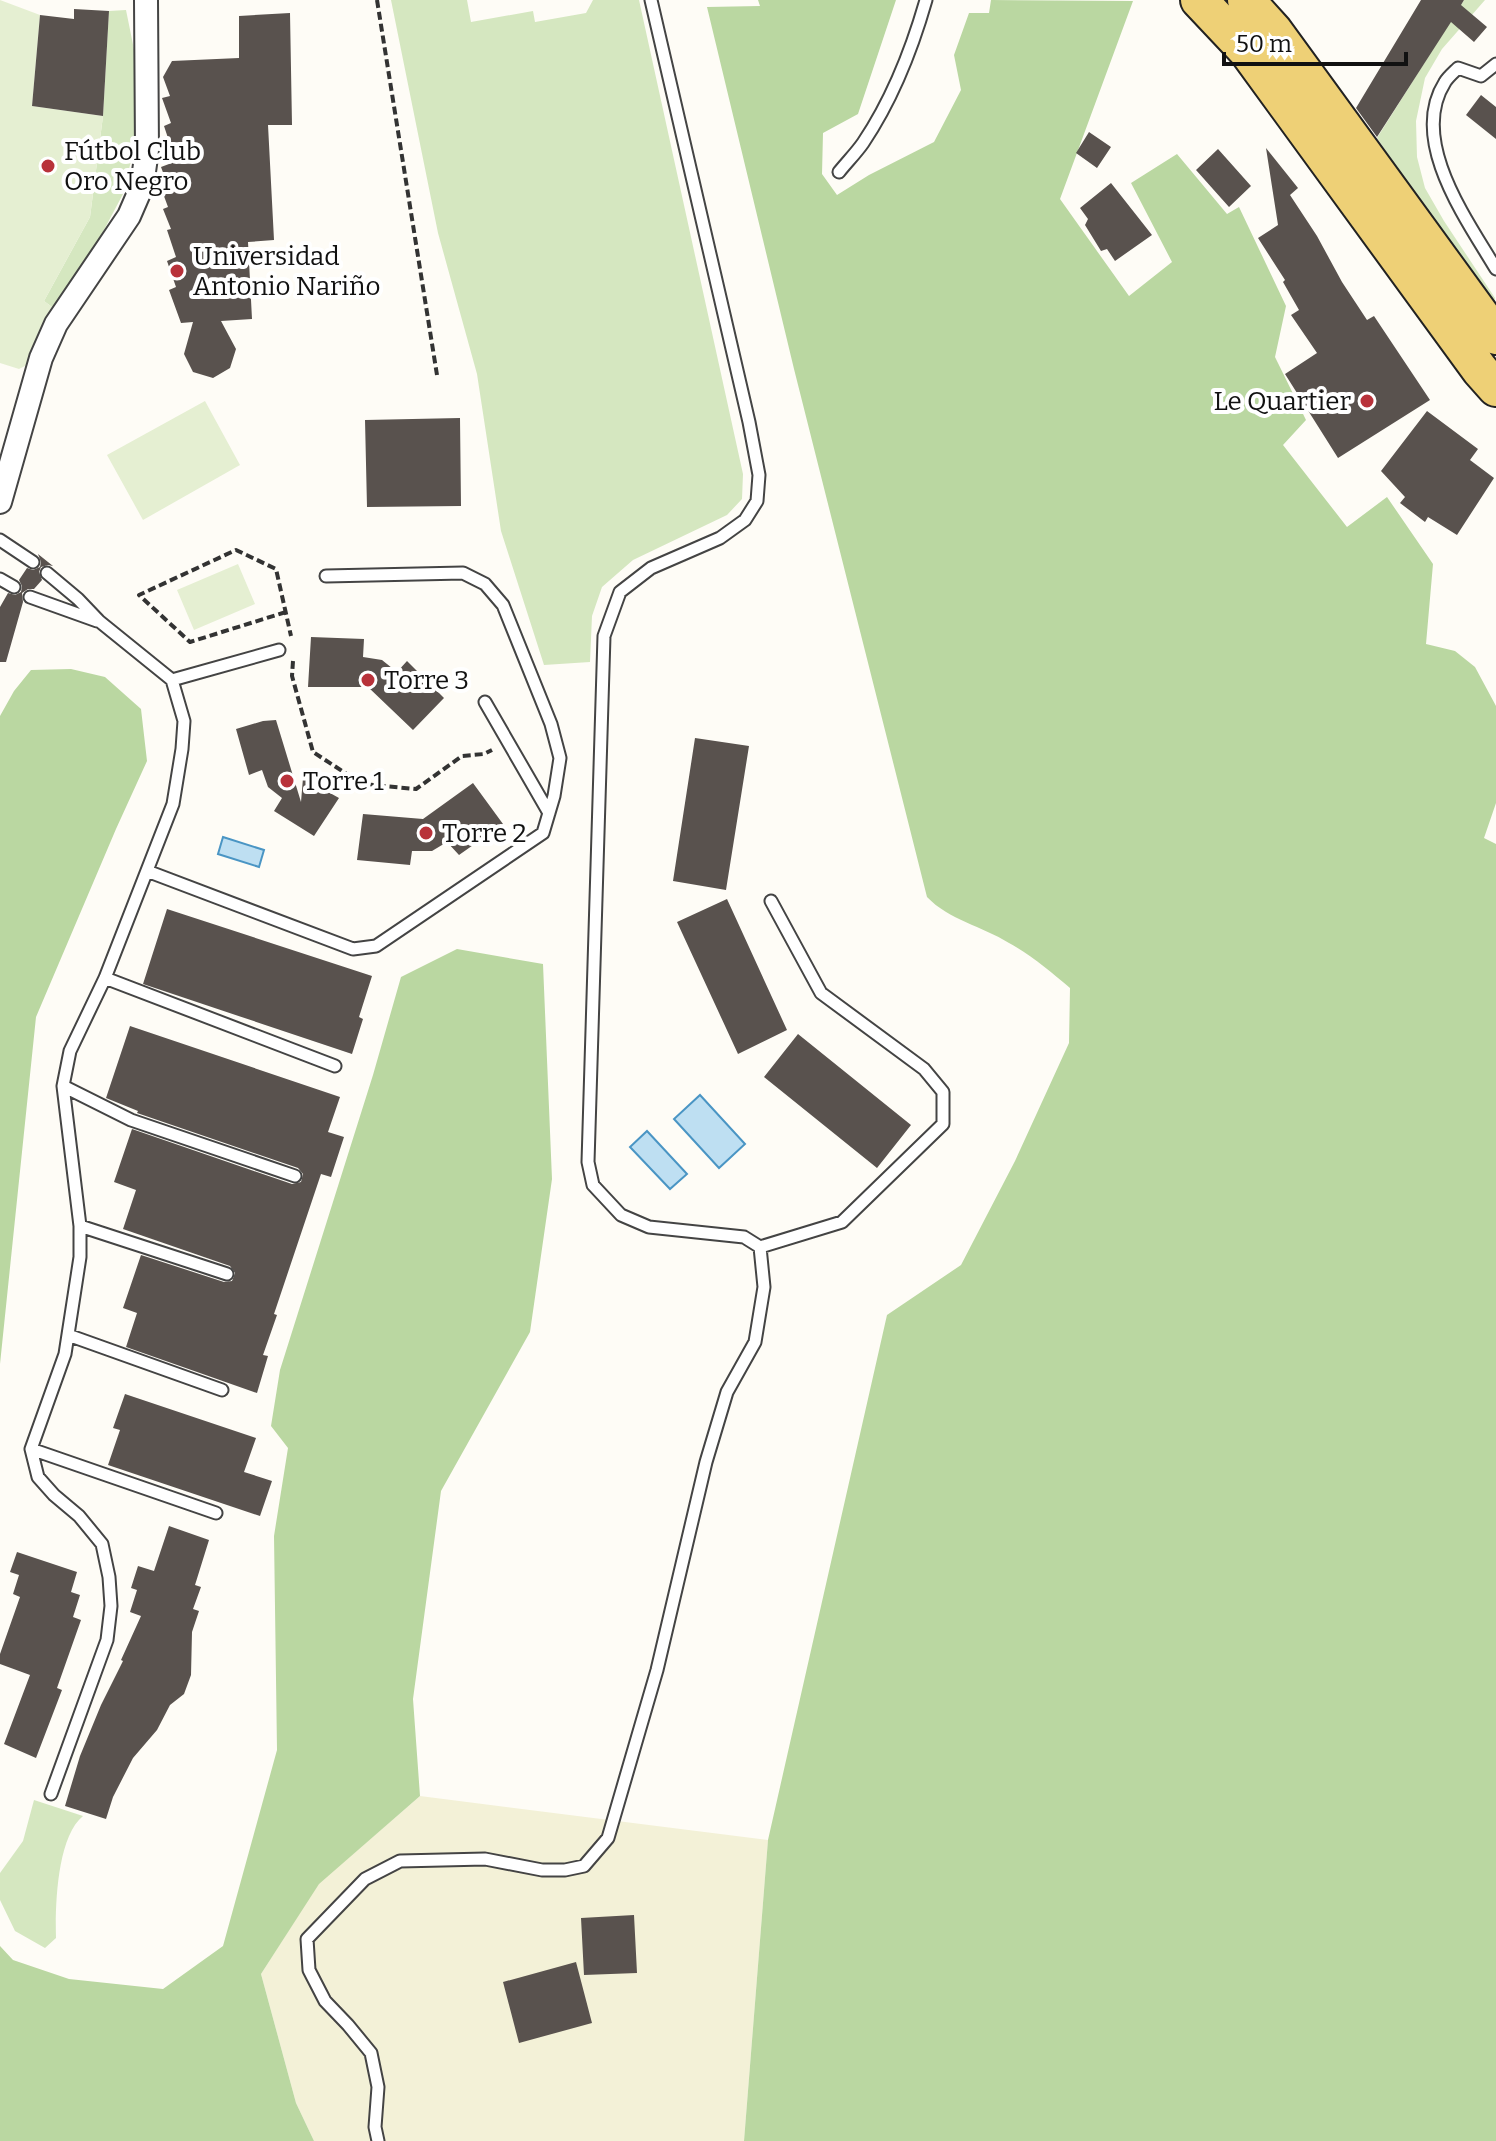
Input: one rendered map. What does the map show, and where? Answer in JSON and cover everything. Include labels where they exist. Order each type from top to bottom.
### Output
[{"type":"main road","points":[[1199,0],[1248,52],[1496,388]]},
{"type":"main road","points":[[1246,0],[1274,31],[1496,336]]},
{"type":"street","points":[[0,502],[41,358],[56,324],[129,216],[142,186],[147,150],[146,0]]},
{"type":"lane","points":[[651,0],[759,475],[757,501],[745,520],[720,538],[651,568],[620,592],[604,636],[588,1162],[593,1185],[621,1215],[649,1227],[744,1237],[760,1247],[842,1222],[943,1124],[943,1092],[924,1069],[821,993],[771,901]]},
{"type":"lane","points":[[839,172],[863,143],[892,93],[926,0]]},
{"type":"lane","points":[[1496,64],[1481,76],[1458,68],[1445,81],[1436,101],[1433,127],[1438,156],[1451,193],[1496,269]]},
{"type":"lane","points":[[0,540],[33,562]]},
{"type":"lane","points":[[47,573],[99,621],[172,680],[184,721],[173,804],[105,978],[70,1051],[63,1086],[80,1226],[80,1257],[65,1354],[31,1449],[38,1477],[79,1516],[102,1544],[111,1606],[107,1640],[51,1794]]},
{"type":"lane","points":[[147,871],[353,949],[376,946],[543,833],[560,758],[551,724],[503,605],[485,584],[463,573],[326,576]]},
{"type":"lane","points":[[0,579],[14,587]]},
{"type":"lane","points":[[30,597],[99,621]]},
{"type":"lane","points":[[172,680],[279,650]]},
{"type":"lane","points":[[485,702],[549,813]]},
{"type":"lane","points":[[105,978],[335,1066]]},
{"type":"lane","points":[[63,1086],[131,1120],[295,1176]]},
{"type":"lane","points":[[80,1226],[227,1274]]},
{"type":"lane","points":[[378,2141],[375,2127],[378,2087],[371,2053],[325,2001],[309,1970],[307,1939],[365,1879],[400,1861],[485,1859],[542,1870],[565,1870],[584,1866],[608,1838],[657,1670],[710,1448],[727,1392],[755,1342],[764,1287],[760,1247]]},
{"type":"lane","points":[[68,1335],[222,1390]]},
{"type":"lane","points":[[31,1449],[216,1513]]},
{"type":"path","points":[[377,0],[437,375]]},
{"type":"shaded area","points":[[420,1796],[768,1840],[744,2141],[314,2141],[296,2103],[261,1974],[318,1884]]},
{"type":"green space","name":"Fútbol Club Oro Negro","points":[[0,0],[40,15],[32,106],[103,116],[90,217],[44,301],[56,310],[41,358],[19,369],[0,363]]},
{"type":"green space","points":[[391,0],[467,0],[471,22],[533,11],[535,22],[586,13],[593,0],[639,0],[743,474],[742,499],[727,515],[633,560],[602,587],[592,616],[590,662],[544,665],[501,531],[477,374],[438,233]]},
{"type":"green space","points":[[758,0],[896,0],[858,114],[823,133],[822,174],[837,195],[934,142],[961,90],[954,55],[969,13],[989,13],[991,0],[1133,1],[1060,199],[1129,296],[1172,262],[1131,183],[1177,154],[1227,214],[1239,207],[1286,306],[1275,357],[1306,420],[1283,445],[1347,527],[1387,497],[1433,564],[1426,644],[1455,651],[1475,667],[1496,706],[1496,803],[1484,838],[1496,844],[1496,2141],[744,2141],[768,1840],[887,1315],[961,1265],[1015,1161],[1069,1043],[1070,988],[1017,948],[945,912],[927,897],[794,369],[707,7],[760,6]]},
{"type":"green space","points":[[1464,0],[1485,0],[1442,49],[1425,78],[1416,121],[1417,157],[1425,188],[1495,298],[1492,309],[1377,138]]},
{"type":"green space","points":[[126,10],[139,74],[138,132],[123,194],[56,310],[44,301],[90,217],[103,116],[109,11]]},
{"type":"green space","points":[[205,401],[240,465],[143,520],[107,455]]},
{"type":"green space","points":[[238,564],[255,604],[194,630],[177,590]]},
{"type":"green space","points":[[71,669],[105,677],[141,709],[147,761],[36,1017],[0,1364],[0,716],[31,670]]},
{"type":"green space","points":[[457,949],[543,964],[552,1179],[530,1332],[441,1491],[413,1699],[420,1796],[319,1884],[261,1974],[296,2103],[314,2141],[0,2141],[0,1946],[13,1960],[69,1979],[163,1989],[223,1946],[277,1750],[274,1536],[288,1448],[271,1426],[280,1370],[401,977]]},
{"type":"green space","points":[[34,1800],[83,1816],[74,1826],[63,1855],[57,1891],[56,1938],[45,1948],[15,1931],[0,1900],[0,1873],[23,1841]]},
{"type":"water","points":[[223,837],[264,850],[259,867],[218,854]]},
{"type":"water","points":[[700,1095],[745,1144],[719,1168],[674,1119]]},
{"type":"water","points":[[647,1131],[687,1174],[670,1189],[630,1147]]},
{"type":"building","points":[[1421,0],[1464,0],[1461,5],[1487,27],[1474,42],[1451,22],[1377,137],[1356,108]]},
{"type":"building","points":[[74,9],[109,11],[103,116],[32,106],[40,15],[74,19]]},
{"type":"building","points":[[290,13],[292,125],[268,125],[274,240],[248,242],[252,319],[221,321],[236,349],[230,368],[213,378],[193,372],[184,354],[193,322],[181,323],[169,290],[176,287],[167,261],[176,257],[167,230],[171,229],[163,209],[168,207],[161,188],[168,186],[161,167],[169,164],[164,149],[171,147],[164,126],[171,123],[162,98],[170,96],[163,77],[172,61],[239,58],[239,16]]},
{"type":"building","points":[[1481,95],[1496,107],[1496,139],[1466,115]]},
{"type":"building","points":[[1089,132],[1111,147],[1097,168],[1076,153]]},
{"type":"building","points":[[1266,148],[1298,188],[1290,195],[1342,282],[1367,320],[1374,316],[1430,400],[1338,458],[1285,374],[1317,353],[1291,315],[1299,310],[1283,282],[1285,280],[1258,238],[1278,225]]},
{"type":"building","points":[[1218,149],[1251,186],[1229,207],[1196,170]]},
{"type":"building","points":[[1111,183],[1152,235],[1115,261],[1107,249],[1101,251],[1085,225],[1088,219],[1080,208]]},
{"type":"building","points":[[1427,411],[1478,449],[1470,460],[1494,478],[1457,535],[1428,517],[1425,522],[1400,503],[1405,497],[1381,471]]},
{"type":"building","points":[[460,418],[461,506],[367,507],[365,420]]},
{"type":"building","points":[[38,554],[53,566],[41,567],[42,580],[34,589],[22,593],[23,602],[6,662],[0,662],[0,607],[8,593],[15,595],[21,592],[19,580],[27,568],[33,570],[40,567]]},
{"type":"building","name":"Torre 3","points":[[311,637],[364,639],[363,657],[382,660],[397,672],[407,661],[444,698],[413,730],[368,687],[308,687]]},
{"type":"building","name":"Torre 1","points":[[276,720],[301,802],[303,778],[339,798],[314,836],[274,811],[282,798],[268,787],[262,770],[249,775],[236,729]]},
{"type":"building","points":[[695,738],[749,746],[726,890],[673,881]]},
{"type":"building","name":"Torre 2","points":[[473,783],[503,824],[459,855],[447,842],[432,851],[412,851],[410,865],[357,860],[363,814],[423,819]]},
{"type":"building","points":[[727,899],[787,1030],[738,1054],[677,922]]},
{"type":"building","points":[[167,909],[372,976],[359,1017],[363,1019],[352,1054],[143,984]]},
{"type":"building","points":[[130,1026],[340,1097],[328,1132],[344,1137],[331,1177],[321,1174],[274,1314],[277,1315],[263,1355],[268,1356],[257,1393],[126,1347],[137,1313],[123,1308],[141,1255],[224,1282],[232,1281],[235,1273],[230,1266],[123,1229],[136,1190],[114,1182],[132,1129],[292,1184],[301,1182],[303,1174],[298,1168],[137,1113],[106,1098]]},
{"type":"building","points":[[798,1034],[911,1125],[877,1168],[764,1077]]},
{"type":"building","points":[[125,1394],[256,1438],[244,1472],[272,1481],[260,1516],[108,1465],[120,1430],[113,1428]]},
{"type":"building","points":[[169,1526],[209,1540],[195,1585],[201,1587],[193,1609],[199,1611],[192,1632],[191,1675],[184,1694],[170,1705],[157,1730],[133,1758],[113,1797],[106,1819],[65,1806],[80,1756],[141,1616],[130,1612],[137,1590],[131,1588],[138,1566],[154,1571]]},
{"type":"building","points":[[17,1552],[77,1572],[71,1592],[80,1595],[73,1617],[81,1620],[57,1688],[62,1690],[36,1758],[4,1744],[30,1675],[0,1664],[0,1654],[20,1597],[13,1594],[19,1575],[10,1572]]},
{"type":"building","points":[[634,1915],[637,1973],[584,1975],[581,1918]]},
{"type":"building","points":[[576,1962],[592,2023],[519,2043],[503,1982]]},
{"type":"place","name":"Fútbol Club Oro Negro","points":[[48,166]]},
{"type":"place","name":"Universidad Antonio Nariño","points":[[177,271]]},
{"type":"place","name":"Le Quartier","points":[[1367,401]]},
{"type":"place","name":"Torre 3","points":[[368,680]]},
{"type":"place","name":"Torre 1","points":[[287,781]]},
{"type":"place","name":"Torre 2","points":[[426,833]]}]
